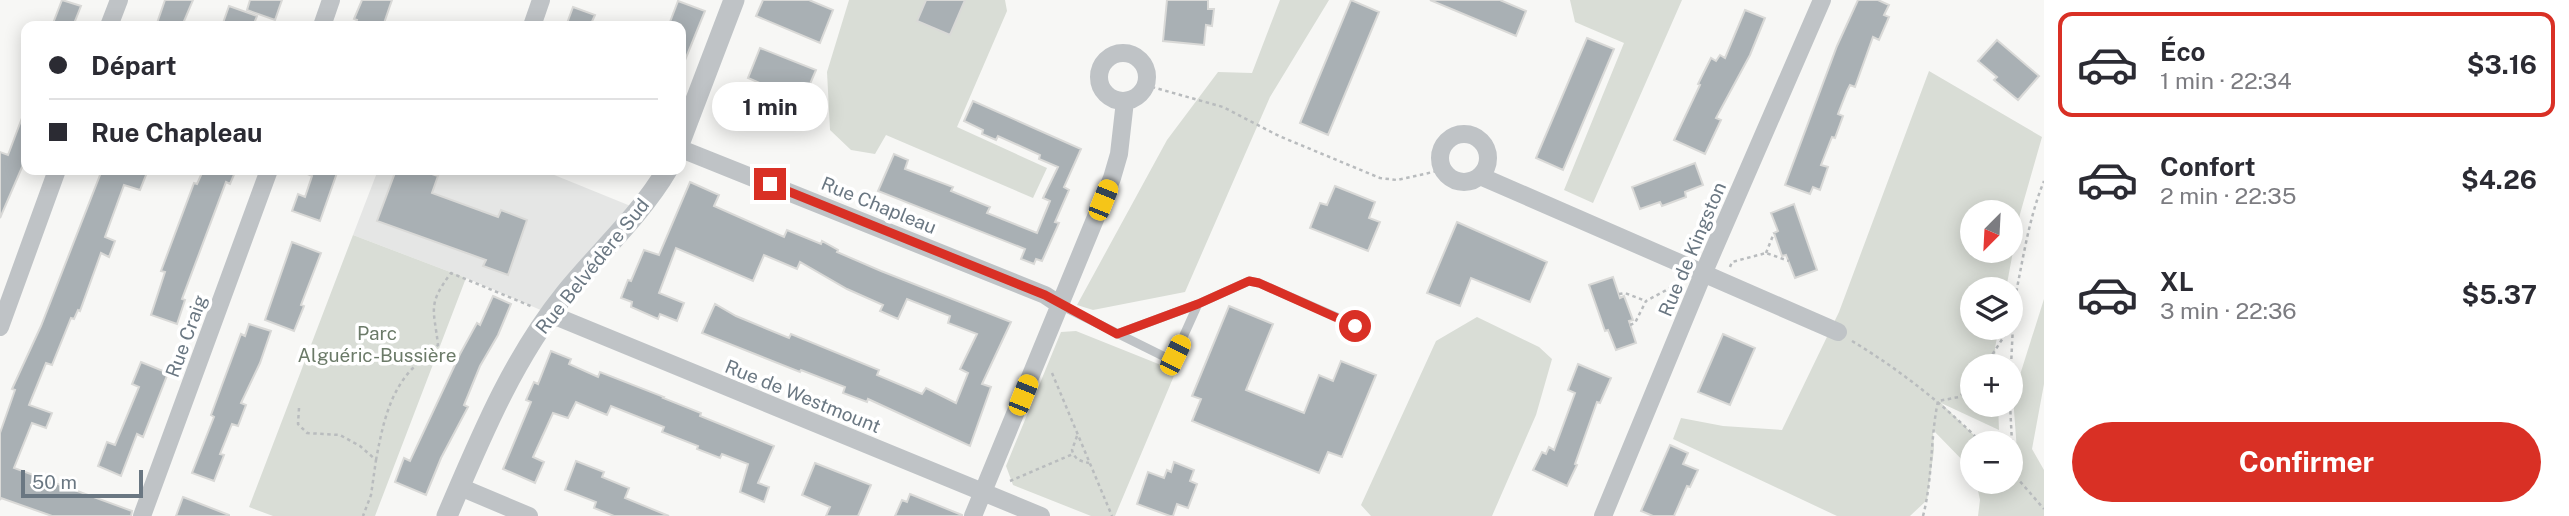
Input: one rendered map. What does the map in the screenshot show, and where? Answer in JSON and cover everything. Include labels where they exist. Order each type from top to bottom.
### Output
[{"type":"street","points":[[111,21],[119,0]]},
{"type":"street","points":[[324,21],[331,0]]},
{"type":"street","points":[[534,21],[541,0]]},
{"type":"street","points":[[686,126],[734,0]]},
{"type":"street","name":"Rue de Kingston","points":[[1603,516],[1703,274],[1822,0]]},
{"type":"street","points":[[1125,53],[1138,59],[1146,71],[1145,85],[1137,96],[1125,101],[1110,97],[1100,85],[1100,69],[1110,57],[1125,53]]},
{"type":"street","points":[[973,516],[1112,178],[1119,154],[1125,101]]},
{"type":"street","points":[[1456,135],[1472,135],[1485,146],[1488,162],[1480,176],[1474,180],[1453,180],[1442,170],[1440,153],[1448,139],[1456,135]]},
{"type":"street","name":"Rue Chapleau","points":[[686,151],[1045,295],[1060,305]]},
{"type":"street","points":[[0,327],[55,175]]},
{"type":"street","name":"Rue Craig","points":[[142,516],[267,175]]},
{"type":"street","name":"Rue Belvédère Sud","points":[[447,516],[517,363],[550,314],[664,175]]},
{"type":"street","points":[[1480,176],[1838,332]]},
{"type":"street","name":"Rue de Westmount","points":[[550,314],[1041,516]]},
{"type":"street","points":[[460,486],[529,516]]},
{"type":"lane","points":[[1117,334],[1198,304],[1249,281],[1355,326]]},
{"type":"lane","points":[[1060,305],[1165,357],[1175,355],[1198,304]]},
{"type":"path","points":[[1145,85],[1223,107],[1279,136],[1380,178],[1396,180],[1442,170]]},
{"type":"path","points":[[2019,277],[2044,181]]},
{"type":"path","points":[[1766,253],[1774,233]]},
{"type":"path","points":[[363,516],[371,495],[383,423],[393,398],[411,369],[438,345],[432,312],[439,290],[451,273],[550,314]]},
{"type":"path","points":[[1619,294],[1625,293],[1646,301]]},
{"type":"path","points":[[1838,332],[1886,362],[1938,401],[1969,431]]},
{"type":"path","points":[[1051,369],[1111,516]]},
{"type":"path","points":[[1938,401],[1960,396]]},
{"type":"path","points":[[1923,516],[1934,450],[1933,429],[1938,401]]},
{"type":"path","points":[[299,408],[299,424],[307,433],[341,435],[376,460]]},
{"type":"path","points":[[1078,435],[1073,454],[1080,461],[1089,463]]},
{"type":"path","points":[[1010,481],[1073,454]]},
{"type":"path","points":[[2023,484],[2044,509]]},
{"type":"shaded area","points":[[376,175],[554,175],[638,209],[550,314],[466,278],[353,235]]},
{"type":"green space","points":[[849,0],[1005,0],[1007,11],[957,127],[1047,168],[1033,198],[886,135],[875,154],[851,150],[830,130],[827,72]]},
{"type":"green space","points":[[1280,0],[1329,0],[1270,97],[1185,292],[1093,310],[1077,305],[1167,140],[1218,72],[1252,73]]},
{"type":"green space","points":[[1570,0],[1682,0],[1593,203],[1564,190],[1624,43],[1575,22]]},
{"type":"green space","points":[[1929,71],[2042,137],[2023,204],[2023,200],[1960,200],[1960,263],[2011,263],[2008,277],[1960,277],[1960,340],[1997,340],[1995,354],[1960,354],[1960,412],[1941,403],[1970,431],[1960,431],[1960,458],[1933,430],[1934,450],[1927,500],[1910,516],[1837,516],[1673,439],[1681,418],[1723,426],[1782,430],[1839,312]]},
{"type":"green space","name":"Parc Alguéric-Bussière","points":[[353,235],[466,278],[375,516],[273,516],[249,507]]},
{"type":"green space","points":[[2044,299],[2044,384],[2032,449],[2044,470],[2044,516],[1978,516],[1979,494],[2023,494],[2023,431],[2016,431],[2014,417],[2023,417],[2023,365]]},
{"type":"green space","points":[[1477,317],[1539,347],[1552,359],[1536,415],[1492,516],[1371,516],[1361,505],[1436,341]]},
{"type":"green space","points":[[1076,331],[1176,371],[1115,516],[1091,516],[1013,485],[1006,466],[1061,332]]},
{"type":"green space","points":[[1971,417],[1998,417],[1999,430]]},
{"type":"building","points":[[62,0],[81,6],[75,21],[54,21]]},
{"type":"building","points":[[165,0],[193,0],[184,21],[158,21]]},
{"type":"building","points":[[250,0],[282,0],[275,20],[247,10]]},
{"type":"building","points":[[362,0],[392,0],[385,21],[354,19]]},
{"type":"building","points":[[763,0],[809,0],[833,10],[820,43],[756,16]]},
{"type":"building","points":[[926,0],[965,0],[950,35],[917,21]]},
{"type":"building","points":[[1167,0],[1208,0],[1208,9],[1214,9],[1212,26],[1206,25],[1204,45],[1163,41]]},
{"type":"building","points":[[1351,0],[1379,12],[1328,135],[1300,123]]},
{"type":"building","points":[[1430,0],[1500,0],[1526,11],[1516,36]]},
{"type":"building","points":[[1858,0],[1878,0],[1889,5],[1884,15],[1889,17],[1879,40],[1873,37],[1855,87],[1850,85],[1847,91],[1838,114],[1843,116],[1821,165],[1828,167],[1820,190],[1813,187],[1810,194],[1785,185],[1837,46]]},
{"type":"building","points":[[678,1],[705,11],[686,58],[686,21],[670,21]]},
{"type":"building","points":[[229,6],[257,16],[255,21],[224,21]]},
{"type":"building","points":[[573,7],[595,15],[592,21],[568,21]]},
{"type":"building","points":[[1745,10],[1765,18],[1750,55],[1716,118],[1721,120],[1705,154],[1674,140],[1711,58],[1716,61],[1720,55],[1725,58]]},
{"type":"building","points":[[1587,38],[1614,49],[1563,170],[1536,158]]},
{"type":"building","points":[[1997,40],[2039,76],[2018,100],[1994,80],[1997,77],[1978,61]]},
{"type":"building","points":[[760,48],[816,70],[807,91],[799,88],[795,98],[748,78]]},
{"type":"building","points":[[973,101],[1081,149],[1064,187],[1069,190],[1055,222],[1059,223],[1042,261],[1036,259],[1034,264],[1021,259],[1025,249],[878,191],[894,154],[908,160],[905,169],[953,187],[951,191],[990,207],[987,213],[1037,233],[1050,201],[1043,198],[1058,167],[1039,159],[1040,155],[998,136],[996,140],[982,134],[983,130],[964,121]]},
{"type":"building","points":[[21,121],[21,170],[0,218],[0,152],[8,155]]},
{"type":"building","points":[[1695,163],[1703,185],[1685,192],[1686,197],[1662,206],[1660,202],[1640,209],[1632,187]]},
{"type":"building","points":[[100,175],[146,175],[140,190],[124,185],[105,237],[115,241],[109,257],[101,253],[80,311],[78,310],[74,319],[71,318],[52,365],[46,363],[29,405],[52,413],[46,428],[32,423],[14,468],[132,511],[131,516],[52,516],[1,498],[0,500],[0,433],[15,390],[12,389],[41,326]]},
{"type":"building","points":[[201,175],[234,175],[230,184],[226,182],[182,299],[185,300],[177,324],[151,315],[165,272],[161,271],[194,183],[197,184]]},
{"type":"building","points":[[310,175],[336,175],[320,221],[292,211],[298,194],[305,197],[312,176]]},
{"type":"building","points":[[394,175],[438,176],[432,193],[498,217],[501,210],[527,220],[508,275],[483,266],[486,260],[377,221]]},
{"type":"building","points":[[690,182],[719,195],[714,206],[784,237],[787,230],[821,244],[822,241],[838,250],[837,252],[881,271],[1011,322],[982,384],[991,387],[970,446],[868,399],[867,402],[843,393],[845,387],[702,333],[715,304],[736,316],[789,338],[791,334],[879,370],[877,375],[922,394],[926,388],[956,403],[968,373],[960,369],[977,334],[948,323],[950,316],[907,299],[898,319],[880,311],[883,305],[847,289],[800,262],[797,269],[764,255],[753,281],[676,248],[659,293],[684,303],[677,321],[660,314],[658,319],[631,307],[632,302],[621,298],[644,250],[659,255]]},
{"type":"building","points":[[1335,186],[1375,202],[1369,218],[1380,222],[1368,251],[1310,228],[1320,203],[1327,205]]},
{"type":"building","points":[[1794,204],[1817,270],[1795,278],[1786,255],[1782,256],[1774,233],[1778,231],[1771,213]]},
{"type":"building","points":[[1457,222],[1547,262],[1530,302],[1471,278],[1460,306],[1427,293]]},
{"type":"building","points":[[292,242],[321,253],[294,331],[265,320]]},
{"type":"building","points":[[1613,277],[1620,298],[1624,296],[1633,320],[1629,321],[1636,343],[1616,350],[1608,330],[1605,331],[1589,285]]},
{"type":"building","points":[[493,296],[511,304],[498,335],[480,366],[464,405],[468,407],[441,458],[426,495],[395,482],[404,458],[410,461],[460,354],[477,323],[480,325]]},
{"type":"building","points":[[1229,306],[1273,324],[1246,390],[1304,413],[1319,375],[1333,381],[1341,361],[1376,375],[1342,457],[1328,452],[1319,473],[1192,421],[1201,399],[1192,396]]},
{"type":"building","points":[[249,324],[271,331],[260,363],[241,403],[246,405],[238,426],[232,424],[220,454],[224,455],[214,481],[192,473],[214,417],[211,415],[241,334],[245,336]]},
{"type":"building","points":[[1723,334],[1755,348],[1730,405],[1698,392]]},
{"type":"building","points":[[551,351],[571,359],[569,364],[598,377],[600,372],[664,397],[701,413],[700,416],[774,446],[758,483],[769,487],[764,502],[740,492],[748,464],[722,454],[720,458],[697,449],[698,446],[662,432],[664,427],[611,406],[607,415],[576,402],[568,418],[553,413],[533,457],[544,462],[535,483],[503,469],[531,402],[526,400],[534,382],[538,384]]},
{"type":"building","points":[[141,362],[168,373],[143,437],[137,434],[121,476],[98,466],[107,442],[115,445],[139,387],[132,384]]},
{"type":"building","points":[[1578,364],[1611,378],[1600,403],[1597,402],[1575,464],[1577,465],[1567,486],[1533,470],[1542,452],[1546,454],[1549,447],[1554,450],[1575,393],[1568,390]]},
{"type":"building","points":[[1670,445],[1688,453],[1683,464],[1698,470],[1690,487],[1687,486],[1674,516],[1653,516],[1641,511]]},
{"type":"building","points":[[576,461],[604,472],[602,477],[629,488],[625,498],[669,516],[614,516],[594,508],[596,502],[565,490]]},
{"type":"building","points":[[1174,462],[1194,470],[1190,481],[1197,484],[1188,508],[1177,504],[1173,516],[1170,516],[1137,504],[1148,472],[1164,478],[1167,470],[1171,472]]},
{"type":"building","points":[[815,463],[871,485],[858,516],[826,516],[830,507],[802,495]]},
{"type":"building","points":[[910,494],[962,516],[895,516],[902,500],[907,502]]},
{"type":"building","points":[[183,497],[229,515],[229,516],[176,516]]},
{"type":"route","points":[[770,184],[1045,295],[1117,334],[1198,304],[1249,281],[1355,326]]}]
